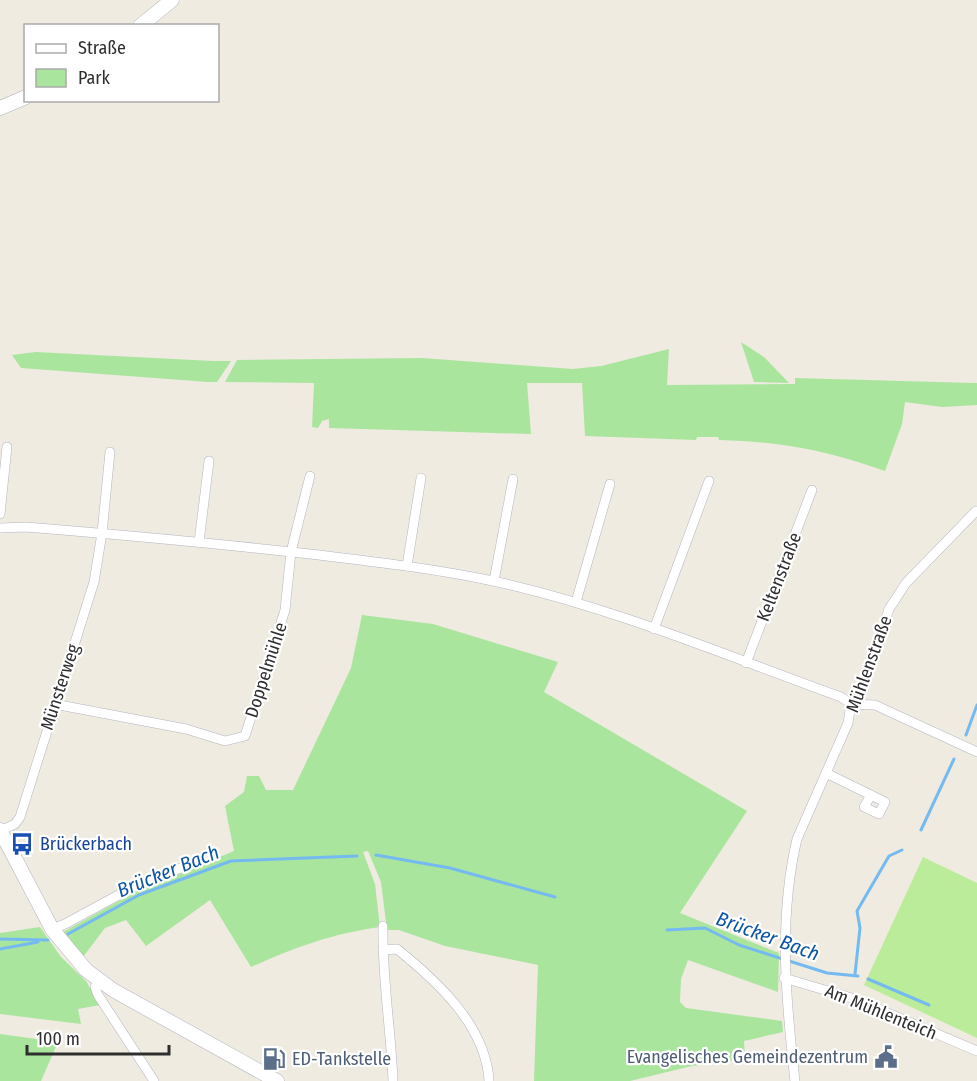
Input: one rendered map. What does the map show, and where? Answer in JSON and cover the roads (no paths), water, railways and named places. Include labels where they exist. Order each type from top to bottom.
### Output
[{"type":"main road","points":[[142,24],[172,0]]},
{"type":"main road","points":[[0,108],[24,98]]},
{"type":"main road","points":[[0,831],[52,928],[73,957],[99,981],[277,1081]]},
{"type":"street","points":[[0,514],[7,447]]},
{"type":"street","points":[[102,533],[110,453]]},
{"type":"street","points":[[199,542],[208,461]]},
{"type":"street","points":[[291,552],[310,476]]},
{"type":"street","points":[[407,566],[421,478]]},
{"type":"street","points":[[494,581],[513,479]]},
{"type":"street","points":[[654,629],[709,481]]},
{"type":"street","points":[[576,602],[610,484]]},
{"type":"street","name":"Keltenstraße","points":[[746,663],[812,490]]},
{"type":"street","name":"Mühlenstraße","points":[[795,1081],[784,954],[793,858],[797,839],[848,723],[851,704],[861,695],[889,609],[906,583],[976,511]]},
{"type":"street","points":[[0,528],[26,527],[199,542],[407,566],[494,581],[576,602],[841,697],[851,704],[875,705],[977,752]]},
{"type":"street","name":"Münsterweg","points":[[0,831],[15,824],[20,816],[94,582],[102,533]]},
{"type":"street","name":"Doppelmühle","points":[[54,704],[186,729],[225,741],[245,736],[285,610],[291,552]]},
{"type":"street","points":[[826,773],[871,795]]},
{"type":"street","points":[[52,928],[65,924],[137,885],[186,866]]},
{"type":"street","points":[[383,926],[383,981],[391,1038],[393,1081]]},
{"type":"street","points":[[383,950],[397,949],[448,996],[481,1040],[488,1066],[489,1081]]},
{"type":"street","name":"Am Mühlenteich","points":[[784,973],[855,999],[977,1051]]},
{"type":"street","points":[[99,981],[95,987],[98,995],[154,1081]]},
{"type":"waterway","points":[[966,735],[977,705]]},
{"type":"waterway","points":[[921,830],[954,759]]},
{"type":"waterway","points":[[855,974],[860,928],[857,911],[889,856],[902,850]]},
{"type":"waterway","name":"Brücker Bach","points":[[376,855],[450,868],[555,897]]},
{"type":"waterway","name":"Brücker Bach","points":[[68,934],[139,895],[231,861],[357,856]]},
{"type":"waterway","name":"Brücker Bach","points":[[667,930],[705,928],[739,945],[827,973],[858,976]]},
{"type":"waterway","name":"Brücker Bach","points":[[0,939],[48,940]]},
{"type":"waterway","points":[[0,949],[38,942]]},
{"type":"waterway","name":"Brücker Bach","points":[[868,979],[929,1005]]},
{"type":"place","name":"Brückerbach","points":[[22,844]]},
{"type":"place","name":"Evangelisches Gemeindezentrum","points":[[886,1057]]},
{"type":"place","name":"ED-Tankstelle","points":[[274,1059]]}]
